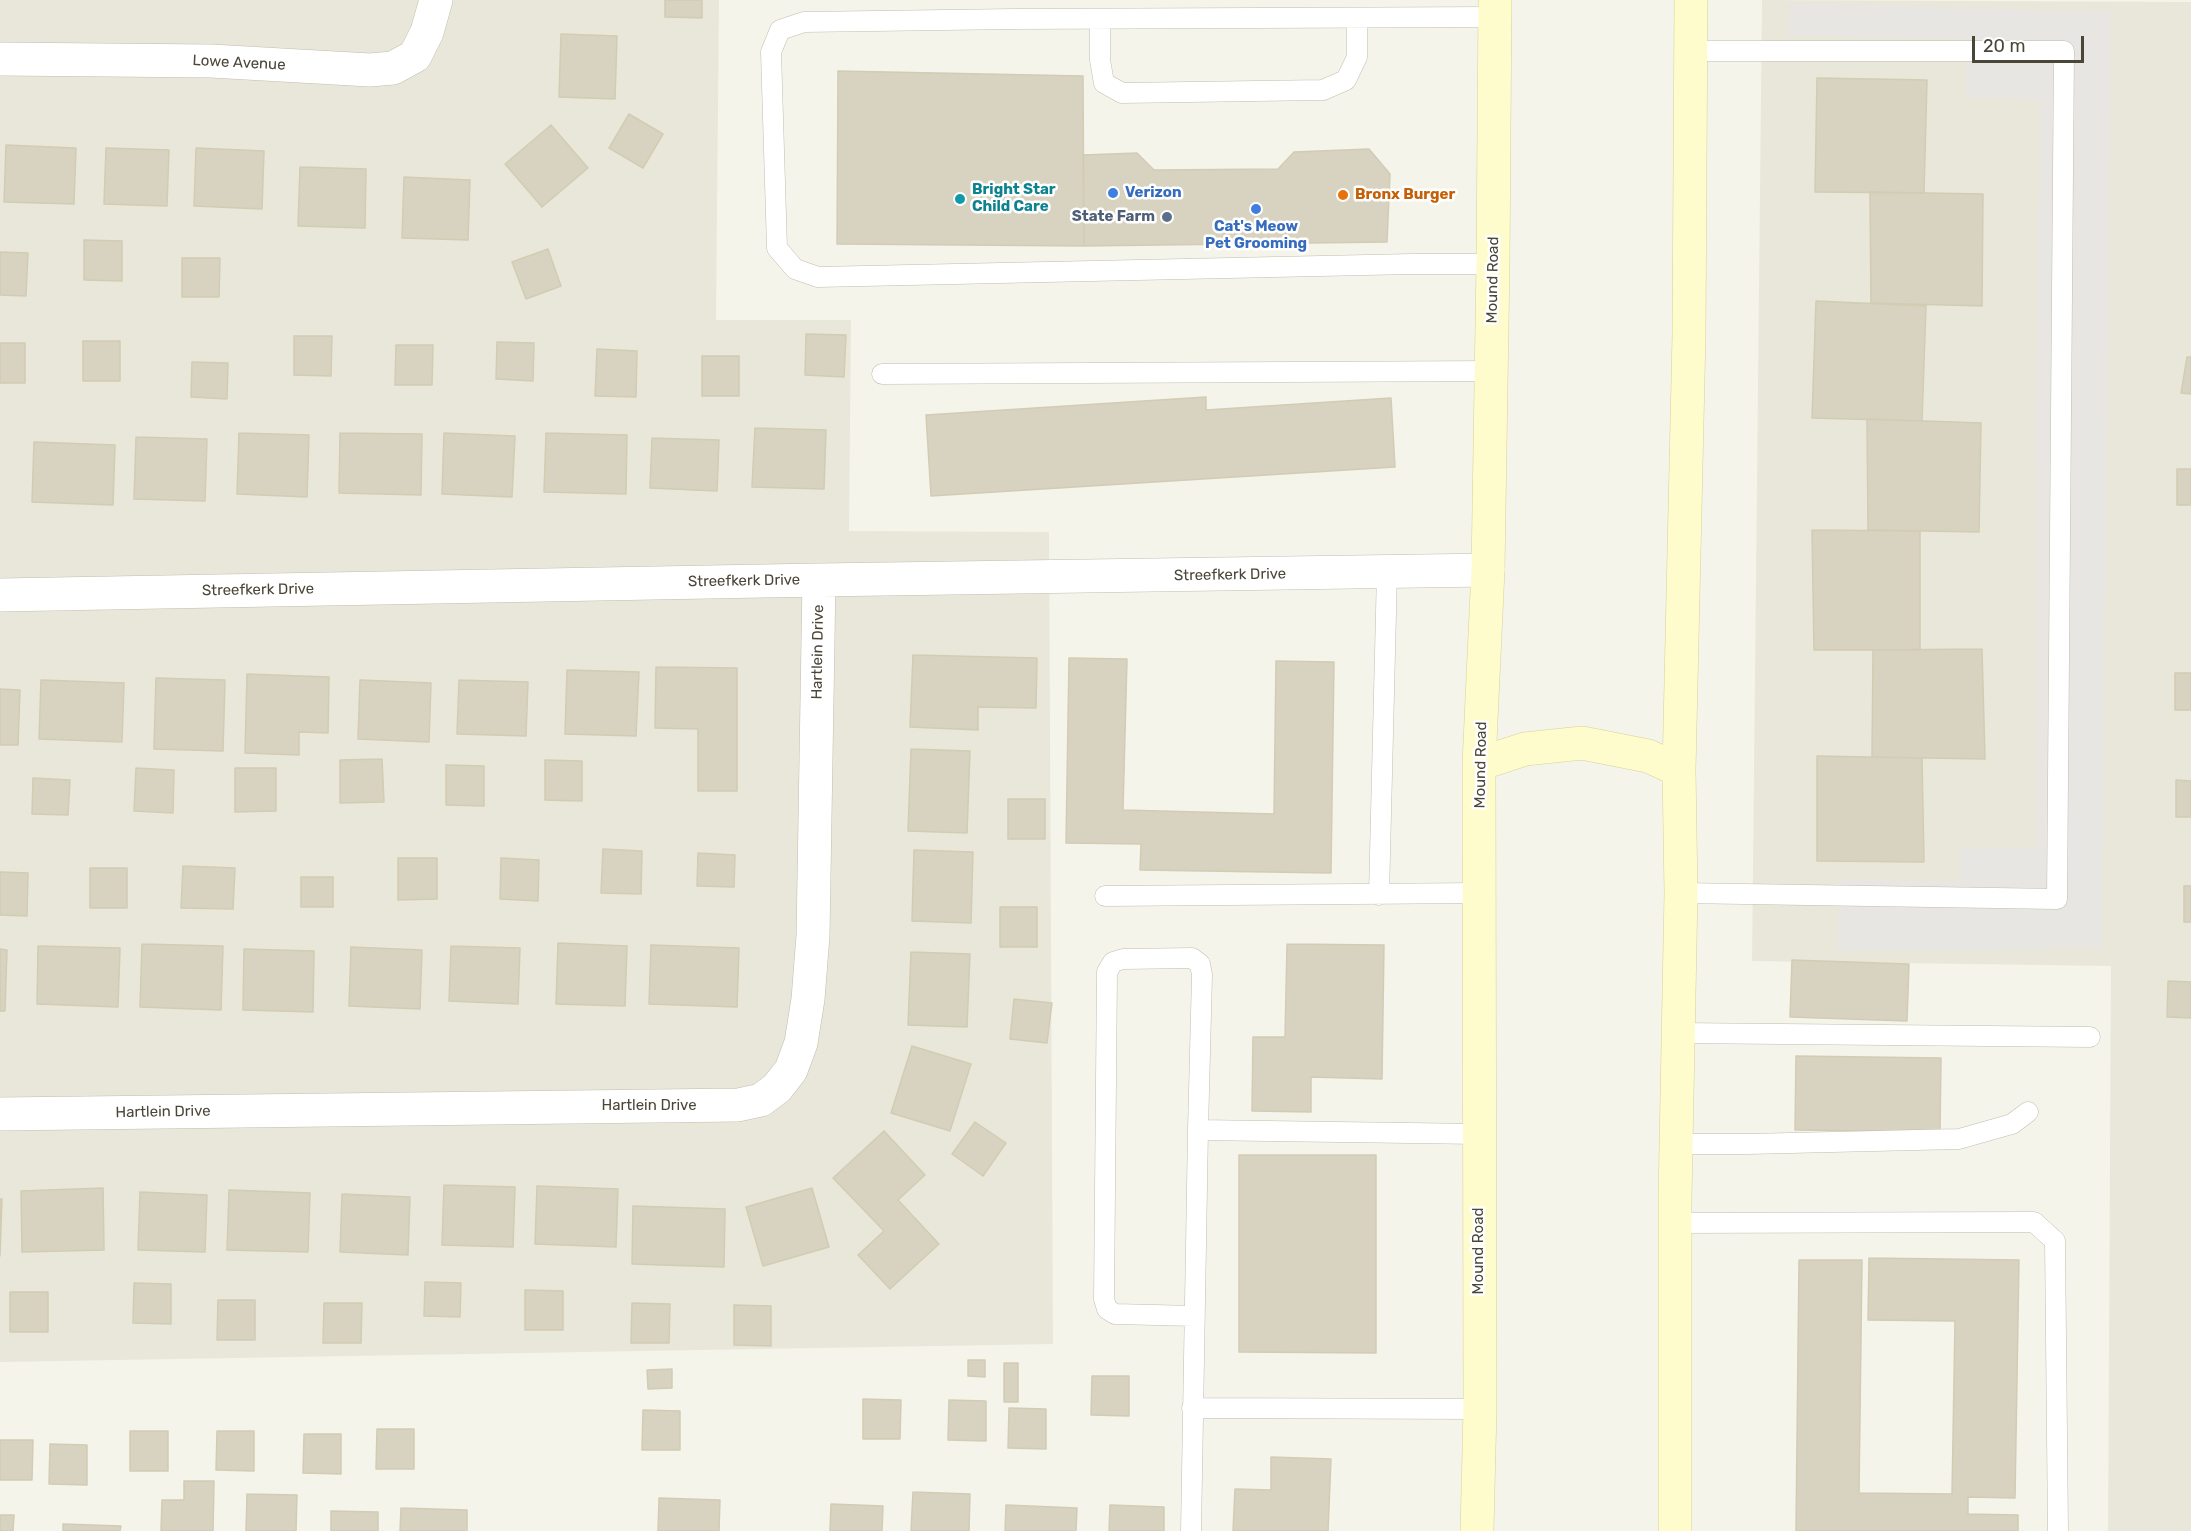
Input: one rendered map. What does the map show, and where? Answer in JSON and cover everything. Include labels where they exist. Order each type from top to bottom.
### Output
[{"type":"main road","points":[[1675,1531],[1675,1223],[1682,893],[1679,770],[1689,335],[1690,0]]},
{"type":"main road","name":"Mound Road","points":[[1477,1531],[1479,764],[1488,570],[1495,9]]},
{"type":"main road","points":[[1479,764],[1525,749],[1582,743],[1647,756],[1679,770]]},
{"type":"street","name":"Lowe Avenue","points":[[0,59],[211,61],[370,70],[393,68],[415,56],[427,32],[436,0]]},
{"type":"street","name":"Streefkerk Drive","points":[[0,595],[1488,570]]},
{"type":"street","name":"Hartlein Drive","points":[[0,1114],[738,1105],[761,1100],[777,1088],[791,1070],[801,1043],[808,999],[813,936],[819,580]]},
{"type":"lane","points":[[1493,264],[1388,264],[818,277],[795,269],[777,248],[771,52],[780,30],[804,22],[1357,18],[1495,9]]},
{"type":"lane","points":[[1100,19],[1100,60],[1104,83],[1122,93],[1323,90],[1346,80],[1357,57],[1357,18]]},
{"type":"lane","points":[[1682,893],[2057,899],[2058,887],[2064,51],[1691,51]]},
{"type":"lane","points":[[882,374],[1491,371]]},
{"type":"lane","points":[[1379,895],[1388,572]]},
{"type":"lane","points":[[1105,896],[1379,895],[1480,892]]},
{"type":"lane","points":[[1191,1531],[1202,975],[1200,964],[1192,958],[1123,958],[1113,962],[1107,972],[1104,1299],[1107,1309],[1115,1314],[1194,1316]]},
{"type":"lane","points":[[1679,1034],[2090,1037]]},
{"type":"lane","points":[[1676,1144],[1959,1139],[2012,1124],[2028,1112]]},
{"type":"lane","points":[[1198,1130],[1479,1134]]},
{"type":"lane","points":[[1675,1223],[2034,1222],[2055,1241],[2058,1531]]},
{"type":"lane","points":[[1192,1408],[1479,1408]]},
{"type":"shaded area","points":[[0,0],[719,0],[716,320],[851,320],[849,531],[1049,532],[1053,1344],[0,1362]]},
{"type":"shaded area","points":[[1762,0],[2191,2],[2191,1531],[2108,1531],[2111,966],[1752,961]]},
{"type":"shaded area","points":[[1789,3],[2111,12],[2102,948],[1837,951],[1841,879],[1959,882],[1960,849],[2037,848],[2036,418],[2040,100],[1966,97],[1966,38],[1788,36]]},
{"type":"building","points":[[665,0],[702,0],[702,18],[665,17]]},
{"type":"building","points":[[561,34],[617,36],[615,99],[559,97]]},
{"type":"building","name":"Bright Star Child Care","points":[[838,71],[1083,76],[1084,246],[837,244]]},
{"type":"building","points":[[1817,78],[1927,80],[1924,193],[1815,192]]},
{"type":"building","points":[[629,114],[663,134],[643,168],[609,148]]},
{"type":"building","points":[[551,125],[588,168],[542,207],[505,164]]},
{"type":"building","points":[[6,145],[76,148],[74,204],[4,202]]},
{"type":"building","points":[[106,148],[169,150],[167,206],[104,204]]},
{"type":"building","points":[[196,148],[264,151],[262,209],[194,206]]},
{"type":"building","points":[[1369,149],[1390,174],[1387,242],[1084,246],[1083,155],[1137,153],[1154,170],[1278,169],[1294,152]]},
{"type":"building","points":[[300,167],[366,169],[365,228],[298,226]]},
{"type":"building","points":[[404,177],[470,180],[468,240],[402,238]]},
{"type":"building","points":[[1870,192],[1983,194],[1982,306],[1871,303]]},
{"type":"building","points":[[84,240],[122,241],[122,281],[84,280]]},
{"type":"building","points":[[548,249],[561,286],[526,299],[512,262]]},
{"type":"building","points":[[0,252],[28,253],[26,296],[0,295]]},
{"type":"building","points":[[182,258],[220,258],[219,297],[182,297]]},
{"type":"building","points":[[1816,301],[1926,306],[1922,421],[1812,418]]},
{"type":"building","points":[[806,334],[846,335],[844,377],[805,375]]},
{"type":"building","points":[[294,336],[332,336],[331,376],[294,375]]},
{"type":"building","points":[[83,341],[120,341],[120,381],[83,381]]},
{"type":"building","points":[[497,342],[534,343],[533,381],[496,379]]},
{"type":"building","points":[[0,343],[25,343],[25,383],[0,383]]},
{"type":"building","points":[[396,345],[433,345],[432,385],[395,385]]},
{"type":"building","points":[[597,349],[637,351],[636,397],[595,396]]},
{"type":"building","points":[[702,356],[739,356],[739,396],[702,396]]},
{"type":"building","points":[[2187,357],[2191,357],[2191,394],[2181,393]]},
{"type":"building","points":[[192,362],[228,363],[227,399],[191,397]]},
{"type":"building","points":[[1206,397],[1206,410],[1391,398],[1395,467],[931,496],[926,415]]},
{"type":"building","points":[[1867,419],[1981,423],[1979,532],[1868,530]]},
{"type":"building","points":[[755,428],[826,430],[824,489],[752,487]]},
{"type":"building","points":[[239,433],[309,435],[307,497],[237,494]]},
{"type":"building","points":[[340,433],[422,434],[421,495],[339,493]]},
{"type":"building","points":[[444,433],[515,436],[512,497],[442,494]]},
{"type":"building","points":[[546,433],[627,435],[626,494],[544,492]]},
{"type":"building","points":[[136,437],[207,439],[205,501],[134,499]]},
{"type":"building","points":[[652,438],[719,440],[717,491],[650,488]]},
{"type":"building","points":[[34,442],[115,445],[113,505],[32,502]]},
{"type":"building","points":[[2177,469],[2191,469],[2191,505],[2177,505]]},
{"type":"building","points":[[1812,530],[1920,531],[1920,650],[1814,650]]},
{"type":"building","points":[[1982,649],[1985,759],[1872,757],[1873,650]]},
{"type":"building","points":[[913,655],[1037,658],[1036,708],[978,707],[978,730],[910,727]]},
{"type":"building","points":[[1069,658],[1127,659],[1123,810],[1274,814],[1276,661],[1334,662],[1331,873],[1140,870],[1141,844],[1066,843]]},
{"type":"building","points":[[656,667],[737,668],[737,791],[698,791],[698,729],[655,728]]},
{"type":"building","points":[[567,670],[639,672],[636,736],[565,734]]},
{"type":"building","points":[[2175,673],[2191,673],[2191,710],[2175,710]]},
{"type":"building","points":[[247,674],[329,677],[328,733],[299,732],[299,755],[245,753]]},
{"type":"building","points":[[156,678],[225,680],[223,751],[154,749]]},
{"type":"building","points":[[41,680],[124,683],[122,742],[39,739]]},
{"type":"building","points":[[360,680],[431,683],[429,742],[358,739]]},
{"type":"building","points":[[459,680],[528,682],[526,736],[457,734]]},
{"type":"building","points":[[0,689],[20,690],[18,745],[0,745]]},
{"type":"building","points":[[911,749],[970,751],[967,833],[908,831]]},
{"type":"building","points":[[1817,756],[1922,758],[1924,862],[1817,861]]},
{"type":"building","points":[[382,759],[384,802],[340,803],[340,760]]},
{"type":"building","points":[[545,760],[582,761],[582,801],[545,800]]},
{"type":"building","points":[[446,765],[484,766],[484,806],[446,805]]},
{"type":"building","points":[[136,768],[174,770],[173,813],[134,811]]},
{"type":"building","points":[[235,768],[276,768],[276,811],[235,812]]},
{"type":"building","points":[[33,778],[70,780],[68,815],[32,814]]},
{"type":"building","points":[[2176,780],[2191,781],[2191,817],[2176,817]]},
{"type":"building","points":[[1008,799],[1045,799],[1045,839],[1008,839]]},
{"type":"building","points":[[603,849],[642,851],[641,894],[601,893]]},
{"type":"building","points":[[914,850],[973,852],[971,923],[912,921]]},
{"type":"building","points":[[698,853],[735,855],[734,887],[697,886]]},
{"type":"building","points":[[398,858],[437,858],[437,899],[398,900]]},
{"type":"building","points":[[501,858],[539,860],[538,901],[500,899]]},
{"type":"building","points":[[183,866],[235,868],[233,909],[181,908]]},
{"type":"building","points":[[90,868],[127,868],[127,908],[90,908]]},
{"type":"building","points":[[0,872],[28,873],[27,916],[0,915]]},
{"type":"building","points":[[301,877],[333,877],[333,907],[301,907]]},
{"type":"building","points":[[2184,886],[2191,886],[2191,922],[2184,922]]},
{"type":"building","points":[[1000,907],[1037,907],[1037,947],[1000,947]]},
{"type":"building","points":[[558,943],[627,946],[625,1006],[556,1004]]},
{"type":"building","points":[[142,944],[223,946],[221,1010],[140,1007]]},
{"type":"building","points":[[1287,944],[1384,945],[1382,1079],[1311,1077],[1311,1112],[1252,1111],[1253,1037],[1285,1037]]},
{"type":"building","points":[[651,945],[739,948],[737,1007],[649,1004]]},
{"type":"building","points":[[38,946],[120,948],[118,1007],[37,1004]]},
{"type":"building","points":[[451,946],[520,948],[518,1004],[449,1001]]},
{"type":"building","points":[[351,947],[422,950],[420,1009],[349,1006]]},
{"type":"building","points":[[0,949],[7,950],[5,1011],[0,1011]]},
{"type":"building","points":[[244,949],[314,951],[313,1012],[243,1010]]},
{"type":"building","points":[[911,952],[970,954],[967,1027],[908,1025]]},
{"type":"building","points":[[1792,960],[1909,964],[1907,1021],[1790,1017]]},
{"type":"building","points":[[2168,981],[2191,982],[2191,1018],[2167,1017]]},
{"type":"building","points":[[1014,999],[1052,1003],[1047,1043],[1010,1039]]},
{"type":"building","points":[[912,1046],[971,1064],[950,1131],[891,1113]]},
{"type":"building","points":[[1796,1056],[1941,1058],[1940,1132],[1795,1130]]},
{"type":"building","points":[[975,1122],[1006,1143],[983,1176],[952,1154]]},
{"type":"building","points":[[884,1131],[925,1175],[898,1200],[939,1244],[890,1289],[858,1255],[884,1231],[833,1178]]},
{"type":"building","points":[[1239,1155],[1376,1155],[1376,1353],[1239,1352]]},
{"type":"building","points":[[444,1185],[515,1187],[513,1247],[442,1245]]},
{"type":"building","points":[[537,1186],[618,1189],[616,1247],[535,1244]]},
{"type":"building","points":[[103,1188],[104,1250],[22,1252],[21,1191]]},
{"type":"building","points":[[812,1188],[829,1247],[763,1266],[746,1207]]},
{"type":"building","points":[[229,1190],[310,1193],[308,1252],[227,1250]]},
{"type":"building","points":[[140,1192],[207,1195],[205,1252],[138,1250]]},
{"type":"building","points":[[342,1194],[410,1197],[408,1255],[340,1252]]},
{"type":"building","points":[[0,1199],[2,1199],[0,1256]]},
{"type":"building","points":[[633,1206],[725,1209],[724,1267],[632,1264]]},
{"type":"building","points":[[1869,1258],[2019,1260],[2015,1498],[1968,1497],[1968,1514],[2018,1515],[2018,1531],[1796,1531],[1799,1260],[1862,1260],[1859,1493],[1952,1494],[1955,1321],[1868,1320]]},
{"type":"building","points":[[425,1282],[461,1283],[460,1317],[424,1316]]},
{"type":"building","points":[[134,1283],[171,1284],[171,1324],[133,1323]]},
{"type":"building","points":[[525,1290],[563,1291],[563,1330],[525,1330]]},
{"type":"building","points":[[10,1292],[48,1292],[48,1332],[10,1332]]},
{"type":"building","points":[[218,1300],[255,1300],[255,1340],[217,1340]]},
{"type":"building","points":[[324,1303],[362,1303],[361,1343],[323,1343]]},
{"type":"building","points":[[632,1303],[670,1304],[669,1343],[631,1343]]},
{"type":"building","points":[[734,1305],[771,1306],[771,1346],[734,1345]]},
{"type":"building","points":[[968,1360],[985,1360],[985,1377],[968,1376]]},
{"type":"building","points":[[1004,1363],[1018,1363],[1018,1402],[1004,1402]]},
{"type":"building","points":[[672,1369],[672,1388],[648,1389],[647,1370]]},
{"type":"building","points":[[1092,1376],[1129,1376],[1129,1416],[1091,1415]]},
{"type":"building","points":[[863,1399],[901,1400],[900,1439],[863,1439]]},
{"type":"building","points":[[949,1400],[986,1401],[986,1441],[948,1440]]},
{"type":"building","points":[[1009,1408],[1046,1409],[1046,1449],[1008,1448]]},
{"type":"building","points":[[643,1410],[680,1411],[680,1450],[642,1450]]},
{"type":"building","points":[[377,1429],[414,1429],[414,1469],[376,1469]]},
{"type":"building","points":[[130,1431],[168,1431],[168,1471],[130,1471]]},
{"type":"building","points":[[217,1431],[254,1431],[254,1471],[216,1470]]},
{"type":"building","points":[[304,1434],[341,1434],[341,1474],[303,1473]]},
{"type":"building","points":[[0,1440],[33,1440],[32,1480],[0,1480]]},
{"type":"building","points":[[50,1444],[87,1445],[87,1485],[49,1484]]},
{"type":"building","points":[[1271,1457],[1331,1459],[1328,1531],[1233,1531],[1235,1489],[1271,1490]]},
{"type":"building","points":[[184,1481],[214,1481],[213,1531],[161,1531],[162,1500],[184,1500]]},
{"type":"building","points":[[913,1492],[970,1494],[969,1531],[911,1531]]},
{"type":"building","points":[[247,1494],[297,1495],[296,1531],[246,1531]]},
{"type":"building","points":[[659,1498],[720,1500],[719,1531],[658,1531]]},
{"type":"building","points":[[831,1504],[883,1506],[882,1531],[830,1531]]},
{"type":"building","points":[[1006,1505],[1077,1508],[1076,1531],[1005,1531]]},
{"type":"building","points":[[1110,1505],[1164,1507],[1164,1531],[1109,1531]]},
{"type":"building","points":[[401,1508],[467,1510],[467,1531],[400,1531]]},
{"type":"building","points":[[331,1511],[378,1512],[378,1531],[331,1531]]},
{"type":"building","points":[[0,1515],[14,1515],[13,1531],[0,1531]]},
{"type":"building","points":[[63,1524],[121,1526],[120,1531],[63,1531]]},
{"type":"place","name":"Verizon","points":[[1113,193]]},
{"type":"place","name":"Bronx Burger","points":[[1343,195]]},
{"type":"place","name":"Bright Star Child Care","points":[[960,199]]},
{"type":"place","name":"Cat's Meow Pet Grooming","points":[[1256,209]]},
{"type":"place","name":"State Farm","points":[[1167,217]]}]
